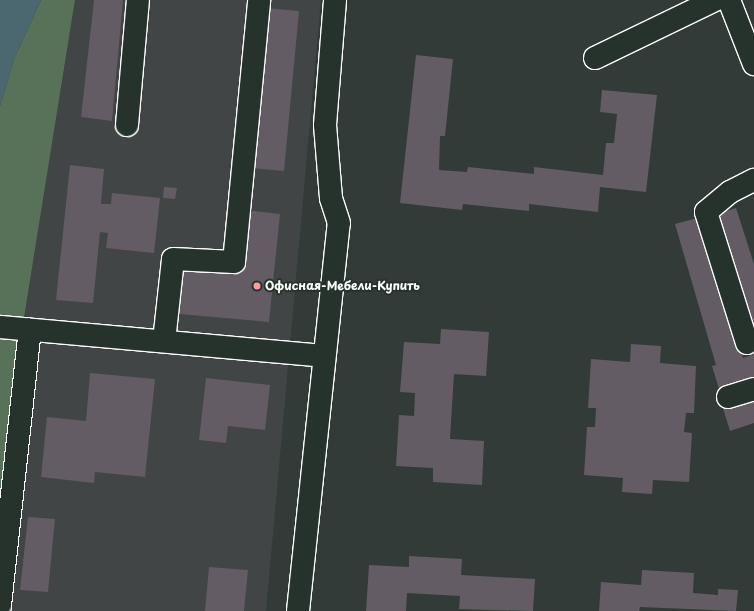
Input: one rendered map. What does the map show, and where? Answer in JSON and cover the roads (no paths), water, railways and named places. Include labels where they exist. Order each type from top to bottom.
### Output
[{"type":"street","points":[[127,125],[138,0]]},
{"type":"street","points":[[164,341],[173,259],[234,262],[259,0]]},
{"type":"street","points":[[298,611],[339,223],[331,198],[325,125],[335,0]]},
{"type":"street","points":[[595,58],[715,0]]},
{"type":"street","points":[[729,0],[753,57]]},
{"type":"street","points":[[747,343],[706,212],[730,192],[754,180]]},
{"type":"street","points":[[0,327],[324,356]]},
{"type":"street","points":[[0,605],[30,330]]},
{"type":"street","points":[[728,397],[754,389]]},
{"type":"water","points":[[0,0],[41,0],[14,59],[0,106]]},
{"type":"place","name":"Офисная-Мебели-Купить","points":[[257,286]]}]
